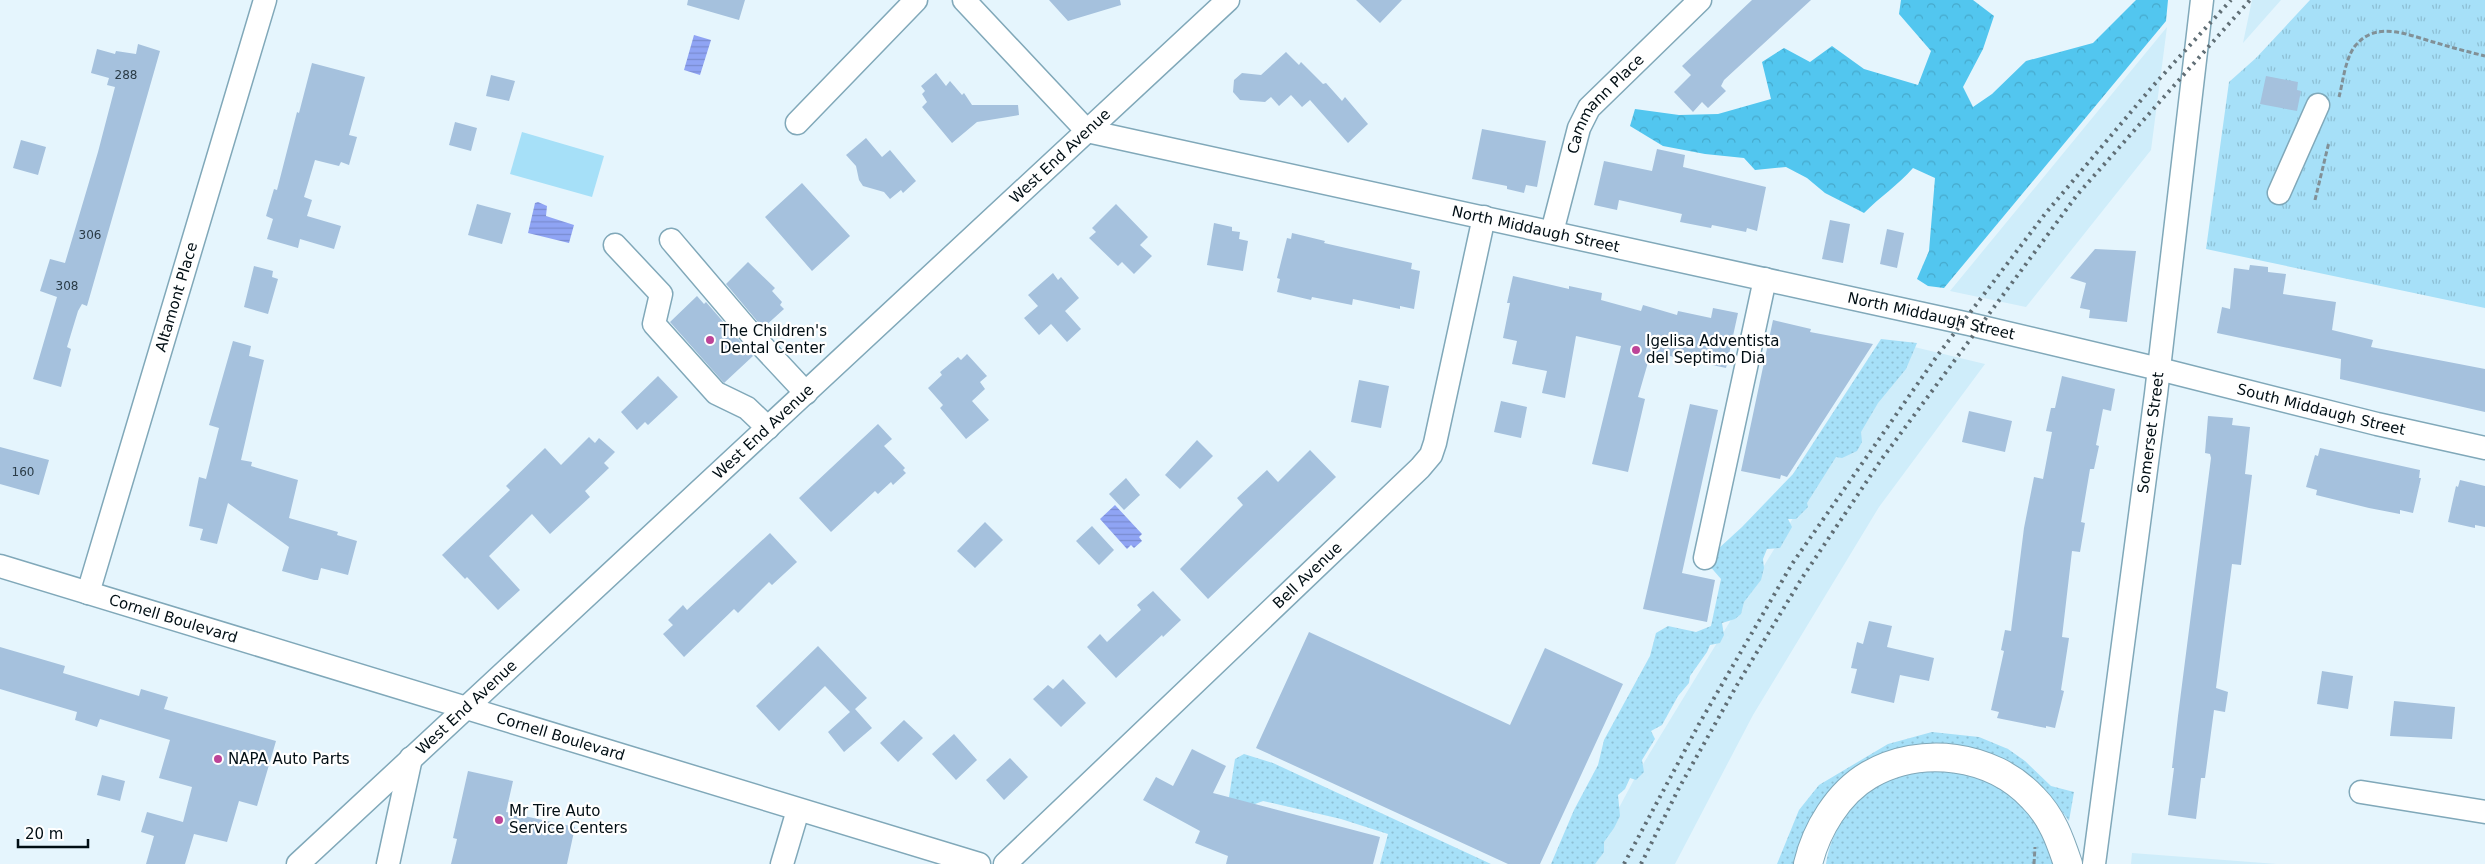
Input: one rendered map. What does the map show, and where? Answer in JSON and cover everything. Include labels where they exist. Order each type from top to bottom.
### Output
[{"type":"highway","points":[[1808,864],[1811,851],[1824,823],[1854,787],[1869,776],[1893,765],[1915,759],[1936,757],[1964,759],[1990,768],[2023,788],[2046,813],[2057,832],[2068,864]]},
{"type":"street","name":"Altamont Place","points":[[88,593],[264,0]]},
{"type":"street","points":[[797,123],[916,0]]},
{"type":"street","points":[[964,0],[1087,131]]},
{"type":"street","name":"West End Avenue","points":[[298,864],[1228,0]]},
{"type":"street","name":"Cammann Place","points":[[1552,232],[1579,128],[1589,108],[1700,0]]},
{"type":"street","name":"Somerset Street","points":[[2094,864],[2159,369],[2202,0]]},
{"type":"street","points":[[2279,193],[2328,104]]},
{"type":"street","name":"North Middaugh Street","points":[[1087,131],[1765,279],[2159,369]]},
{"type":"street","name":"Bell Avenue","points":[[1005,864],[1330,556],[1420,468],[1431,454],[1435,443],[1484,217]]},
{"type":"street","points":[[671,240],[747,329],[806,393]]},
{"type":"street","points":[[615,245],[661,294],[654,324],[716,393],[747,408],[768,428]]},
{"type":"street","points":[[1705,558],[1765,279]]},
{"type":"street","name":"South Middaugh Street","points":[[2159,369],[2377,424],[2485,448]]},
{"type":"street","name":"Cornell Boulevard","points":[[0,566],[979,864]]},
{"type":"street","points":[[388,864],[411,758]]},
{"type":"street","points":[[2361,792],[2485,812]]},
{"type":"street","points":[[782,864],[798,810]]},
{"type":"path","points":[[2328,104],[2354,47],[2373,33],[2400,31],[2485,56]]},
{"type":"path","points":[[2315,200],[2331,132]]},
{"type":"shaded area","points":[[2252,0],[2281,0],[2243,43]]},
{"type":"shaded area","points":[[2167,27],[2151,150],[2026,307],[1950,291]]},
{"type":"shaded area","points":[[694,35],[711,40],[700,75],[684,70]]},
{"type":"shaded area","points":[[538,202],[547,206],[546,216],[574,225],[569,243],[528,233],[535,203]]},
{"type":"shaded area","points":[[1906,345],[1985,364],[1879,507],[1753,715],[1675,864],[1589,864],[1637,774],[1812,487]]},
{"type":"shaded area","points":[[1115,505],[1142,534],[1139,537],[1142,541],[1134,548],[1131,545],[1127,549],[1100,519]]},
{"type":"shaded area","points":[[2132,853],[2277,864],[2131,864]]},
{"type":"green space","points":[[1901,0],[1973,0],[1994,16],[1983,49],[1963,87],[1973,107],[1992,94],[2026,61],[2093,43],[2136,0],[2168,0],[2166,21],[1944,288],[1928,286],[1917,279],[1929,251],[1935,178],[1913,168],[1864,213],[1825,193],[1807,178],[1786,167],[1755,170],[1744,158],[1705,154],[1663,146],[1630,126],[1635,109],[1679,115],[1718,114],[1771,99],[1762,62],[1784,48],[1810,62],[1832,46],[1864,69],[1918,85],[1931,51],[1899,14]]},
{"type":"green space","points":[[2310,0],[2485,0],[2485,308],[2206,249],[2229,82],[2256,58]]},
{"type":"green space","points":[[522,132],[604,156],[592,197],[510,174]]},
{"type":"green space","points":[[1881,339],[1917,343],[1906,369],[1878,403],[1861,432],[1862,442],[1857,451],[1842,458],[1836,457],[1807,503],[1808,507],[1796,519],[1788,519],[1792,527],[1780,548],[1767,549],[1763,559],[1764,568],[1761,580],[1744,602],[1741,614],[1735,619],[1722,623],[1724,635],[1720,643],[1710,645],[1690,676],[1689,683],[1678,696],[1662,725],[1651,731],[1655,739],[1642,760],[1644,772],[1636,780],[1630,778],[1625,789],[1618,795],[1620,816],[1604,842],[1604,852],[1595,864],[1551,864],[1574,810],[1598,765],[1604,740],[1650,656],[1656,633],[1668,626],[1696,632],[1711,626],[1721,579],[1708,564],[1718,549],[1793,474]]},
{"type":"green space","points":[[1932,732],[1979,737],[2008,749],[2025,761],[2051,786],[2074,792],[2069,821],[2054,801],[2031,779],[1932,745],[1811,822],[1795,856],[1794,864],[1777,864],[1799,810],[1819,785],[1888,744]]},
{"type":"green space","points":[[1244,754],[1273,763],[1491,864],[1380,864],[1388,834],[1341,819],[1263,801],[1231,813],[1229,797],[1235,759]]},
{"type":"green space","points":[[1923,768],[1968,772],[2015,795],[2045,827],[2056,864],[1826,864],[1832,840],[1837,830],[1843,819],[1858,801],[1882,783]]},
{"type":"building","points":[[688,0],[745,0],[739,20],[687,5]]},
{"type":"building","points":[[1049,0],[1120,0],[1121,5],[1068,21]]},
{"type":"building","points":[[1356,0],[1402,0],[1380,23]]},
{"type":"building","points":[[1752,0],[1811,0],[1724,80],[1721,86],[1726,91],[1708,108],[1702,102],[1693,112],[1674,92],[1691,75],[1682,66]]},
{"type":"building","points":[[138,44],[160,51],[87,306],[82,304],[78,311],[67,347],[71,349],[61,387],[33,379],[57,297],[40,291],[50,259],[65,263],[115,87],[107,85],[109,78],[91,73],[97,49],[115,54],[116,51],[136,54]]},
{"type":"building","points":[[1286,52],[1299,65],[1301,62],[1323,84],[1326,83],[1342,101],[1345,97],[1368,124],[1348,143],[1310,100],[1302,107],[1291,95],[1279,106],[1271,97],[1265,102],[1240,100],[1233,92],[1234,80],[1242,73],[1261,75]]},
{"type":"building","points":[[312,63],[365,77],[349,135],[357,137],[349,165],[341,162],[339,166],[315,160],[304,197],[312,200],[307,216],[341,226],[334,249],[300,239],[298,248],[267,239],[273,219],[266,216],[274,189],[277,190]]},
{"type":"building","points":[[936,73],[946,86],[950,81],[962,95],[964,93],[972,105],[1018,105],[1019,115],[977,122],[952,143],[922,107],[927,102],[922,94],[925,91],[921,86]]},
{"type":"building","points":[[491,75],[515,81],[509,101],[486,96]]},
{"type":"building","points":[[2266,76],[2298,82],[2297,90],[2301,91],[2297,111],[2260,104]]},
{"type":"building","points":[[455,122],[477,128],[471,151],[449,145]]},
{"type":"building","points":[[1482,129],[1546,141],[1537,187],[1526,185],[1524,193],[1507,189],[1507,186],[1472,179]]},
{"type":"building","points":[[866,138],[882,157],[890,150],[916,181],[903,193],[901,190],[890,199],[884,192],[863,186],[859,180],[856,166],[846,155]]},
{"type":"building","points":[[21,140],[46,147],[38,175],[13,168]]},
{"type":"building","points":[[1657,149],[1685,155],[1683,167],[1766,187],[1757,231],[1747,228],[1746,232],[1712,225],[1711,228],[1680,222],[1682,214],[1619,200],[1617,210],[1594,205],[1604,161],[1652,171]]},
{"type":"building","points":[[802,183],[850,236],[812,271],[765,217]]},
{"type":"building","points":[[477,204],[511,213],[502,244],[468,235]]},
{"type":"building","points":[[1116,204],[1148,237],[1140,245],[1152,256],[1134,274],[1122,262],[1118,266],[1089,238],[1096,232],[1092,228]]},
{"type":"building","points":[[1830,220],[1850,224],[1843,263],[1822,259]]},
{"type":"building","points":[[1214,223],[1232,227],[1232,231],[1240,232],[1239,239],[1248,241],[1243,271],[1207,265]]},
{"type":"building","points":[[1887,229],[1904,233],[1897,268],[1880,264]]},
{"type":"building","points":[[1292,233],[1325,241],[1324,243],[1412,263],[1411,269],[1420,271],[1414,309],[1400,306],[1400,309],[1353,299],[1352,305],[1312,297],[1311,300],[1277,292],[1280,279],[1277,278],[1287,238],[1291,239]]},
{"type":"building","points":[[2095,249],[2136,251],[2127,322],[2089,318],[2090,310],[2080,308],[2086,283],[2070,278]]},
{"type":"building","points":[[748,262],[775,288],[772,291],[782,302],[780,305],[784,309],[763,328],[726,284]]},
{"type":"building","points":[[2250,265],[2268,267],[2268,272],[2286,274],[2283,294],[2336,302],[2332,330],[2373,340],[2371,347],[2485,369],[2485,412],[2340,379],[2341,359],[2217,333],[2222,307],[2230,309],[2234,268],[2249,270]]},
{"type":"building","points":[[254,266],[273,271],[272,277],[278,279],[268,314],[244,307]]},
{"type":"building","points":[[1053,273],[1058,280],[1061,277],[1079,298],[1065,311],[1081,329],[1067,342],[1051,324],[1039,335],[1024,318],[1038,306],[1028,295]]},
{"type":"building","points":[[1513,276],[1569,289],[1569,286],[1602,293],[1601,300],[1641,311],[1643,305],[1677,315],[1678,311],[1711,318],[1713,308],[1738,313],[1726,368],[1651,352],[1638,397],[1645,399],[1628,472],[1592,464],[1621,346],[1576,336],[1565,398],[1542,393],[1547,371],[1512,364],[1517,341],[1503,338],[1510,303],[1507,303]]},
{"type":"building","name":"The Children's Dental Center","points":[[697,296],[704,304],[706,302],[753,356],[724,383],[670,322]]},
{"type":"building","points":[[1773,320],[1811,329],[1810,332],[1873,344],[1787,477],[1781,475],[1780,479],[1741,471]]},
{"type":"building","points":[[233,341],[251,346],[249,356],[264,360],[241,460],[252,462],[251,466],[298,480],[289,518],[338,532],[337,535],[357,541],[348,575],[321,568],[318,580],[314,580],[282,571],[289,547],[228,503],[217,544],[200,540],[203,529],[189,526],[199,477],[206,479],[219,428],[209,425]]},
{"type":"building","points":[[967,354],[987,376],[980,382],[985,389],[972,401],[989,420],[966,439],[940,408],[943,405],[928,388],[942,375],[940,372],[958,357],[961,360]]},
{"type":"building","points":[[658,376],[678,397],[648,425],[645,422],[637,430],[621,412]]},
{"type":"building","points":[[2062,376],[2115,389],[2111,411],[2103,409],[2096,445],[2099,446],[2094,469],[2090,469],[2081,522],[2085,523],[2080,552],[2072,551],[2062,637],[2069,638],[2061,690],[2064,691],[2055,728],[2046,726],[2046,728],[1997,718],[1999,712],[1991,710],[2004,651],[2001,650],[2005,630],[2011,631],[2024,528],[2034,477],[2043,479],[2052,432],[2046,431],[2051,408],[2055,408]]},
{"type":"building","points":[[1359,380],[1389,386],[1381,428],[1351,422]]},
{"type":"building","points":[[1501,401],[1527,407],[1521,438],[1494,432]]},
{"type":"building","points":[[1690,404],[1718,410],[1682,573],[1715,580],[1707,622],[1643,609]]},
{"type":"building","points":[[1969,411],[2012,421],[2005,452],[1962,442]]},
{"type":"building","points":[[2208,416],[2233,418],[2232,425],[2250,427],[2245,474],[2252,475],[2241,565],[2232,564],[2216,688],[2228,692],[2225,712],[2214,710],[2205,778],[2201,778],[2196,819],[2168,815],[2178,716],[2211,458],[2210,454],[2205,453]]},
{"type":"building","points":[[878,424],[892,439],[884,446],[905,468],[903,470],[906,473],[893,485],[891,482],[878,494],[875,491],[831,532],[799,498]]},
{"type":"building","points":[[589,437],[595,443],[599,438],[615,452],[604,463],[609,468],[585,491],[590,497],[550,534],[532,514],[489,556],[520,590],[498,610],[467,577],[465,579],[442,555],[510,490],[506,486],[545,448],[561,465]]},
{"type":"building","points":[[1197,440],[1213,456],[1180,489],[1165,475]]},
{"type":"building","points":[[0,447],[49,460],[39,495],[0,484]]},
{"type":"building","points":[[2320,448],[2420,470],[2419,478],[2421,478],[2413,513],[2400,510],[2400,514],[2316,495],[2317,490],[2306,487],[2315,455],[2318,456]]},
{"type":"building","points":[[1310,450],[1336,477],[1208,599],[1180,569],[1243,505],[1237,498],[1267,470],[1278,482]]},
{"type":"building","points":[[1126,478],[1140,495],[1124,510],[1109,494]]},
{"type":"building","points":[[2460,480],[2485,486],[2485,527],[2475,525],[2475,528],[2448,522],[2456,486],[2458,487]]},
{"type":"building","points":[[985,522],[1003,540],[975,568],[957,551]]},
{"type":"building","points":[[1092,526],[1114,550],[1099,565],[1076,541]]},
{"type":"building","points":[[770,533],[797,562],[772,585],[769,582],[738,613],[734,609],[684,657],[663,634],[673,625],[668,620],[683,605],[687,610]]},
{"type":"building","points":[[1153,591],[1181,620],[1116,678],[1087,647],[1100,634],[1107,642],[1141,610],[1137,605]]},
{"type":"building","points":[[1869,621],[1892,626],[1887,647],[1934,658],[1929,681],[1900,675],[1894,703],[1851,693],[1857,669],[1851,668],[1857,642],[1863,644]]},
{"type":"building","points":[[1309,632],[1510,725],[1545,648],[1623,684],[1540,864],[1508,864],[1256,748]]},
{"type":"building","points":[[818,646],[867,698],[855,709],[872,728],[844,752],[828,732],[850,712],[825,686],[779,731],[756,706]]},
{"type":"building","points":[[0,647],[65,666],[63,673],[139,696],[141,689],[168,697],[164,709],[276,741],[257,806],[239,801],[227,842],[194,834],[185,864],[146,864],[154,836],[141,832],[147,812],[183,822],[192,787],[159,778],[170,740],[100,719],[97,727],[75,720],[77,712],[0,689]]},
{"type":"building","points":[[2322,671],[2353,676],[2348,709],[2317,704]]},
{"type":"building","points":[[1063,679],[1086,703],[1061,727],[1033,699],[1048,685],[1053,689]]},
{"type":"building","points":[[2394,701],[2455,707],[2452,739],[2390,736]]},
{"type":"building","points":[[904,720],[923,738],[898,762],[880,743]]},
{"type":"building","points":[[954,734],[977,760],[956,780],[932,754]]},
{"type":"building","points":[[1192,749],[1226,766],[1213,793],[1380,837],[1373,864],[1226,864],[1228,856],[1195,843],[1200,831],[1143,800],[1156,777],[1173,786]]},
{"type":"building","points":[[1010,758],[1028,777],[1004,800],[986,780]]},
{"type":"building","name":"Mr Tire Auto Service Centers","points":[[468,771],[513,781],[506,812],[575,827],[567,864],[451,864],[457,839],[453,838]]},
{"type":"building","points":[[102,775],[125,781],[120,801],[97,795]]},
{"type":"railway","points":[[1624,864],[1699,724],[1792,564],[1937,356],[2045,214],[2152,87],[2231,0]]},
{"type":"railway","points":[[1641,864],[1679,788],[1737,685],[1802,578],[1881,460],[2077,195],[2250,0]]},
{"type":"place","name":"The Children's Dental Center","points":[[710,340]]},
{"type":"place","name":"Igelisa Adventista del Septimo Dia","points":[[1636,350]]},
{"type":"place","name":"NAPA Auto Parts","points":[[218,759]]},
{"type":"place","name":"Mr Tire Auto Service Centers","points":[[499,820]]}]
